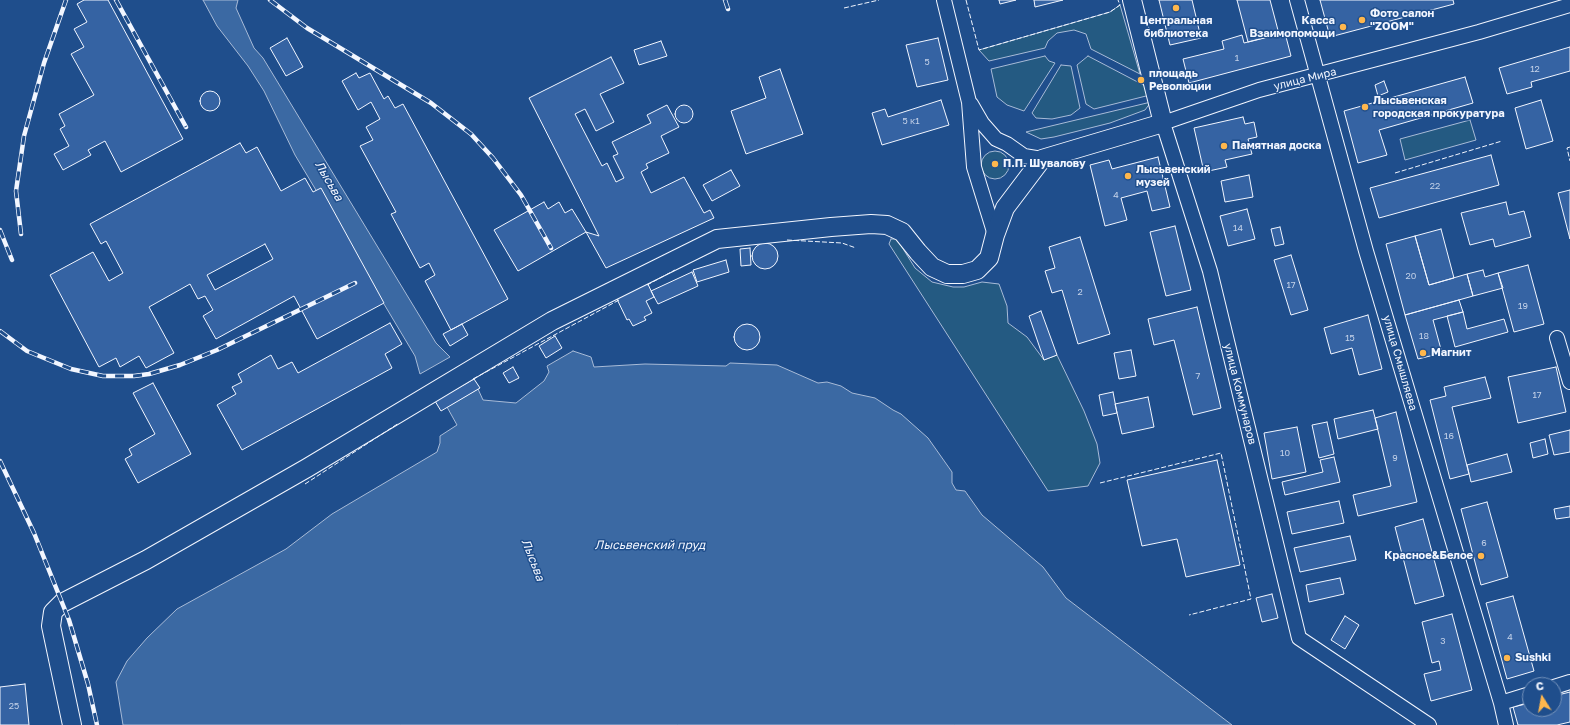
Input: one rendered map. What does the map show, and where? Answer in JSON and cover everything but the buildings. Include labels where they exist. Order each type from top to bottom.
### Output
[{"type":"main road","name":"улица Коммунаров","points":[[1132,0],[1163,123]]},
{"type":"main road","name":"улица Мира","points":[[1042,159],[1163,123]]},
{"type":"main road","points":[[72,725],[51,626],[53,612],[62,603],[146,560],[273,487],[552,321],[717,239],[831,227],[871,224],[888,226],[902,232],[932,267],[947,274],[963,274],[977,270],[989,258],[995,235],[1005,208],[1042,159]]},
{"type":"street","points":[[944,0],[969,102],[974,167],[995,235]]},
{"type":"street","name":"улица Смышляева","points":[[1297,0],[1371,266],[1501,703],[1506,725]]},
{"type":"street","name":"улица Мира","points":[[1163,123],[1259,90],[1317,76],[1570,5]]},
{"type":"street","points":[[969,102],[982,123],[996,138],[1024,156],[1042,159]]},
{"type":"street","name":"улица Коммунаров","points":[[1163,123],[1210,271],[1299,638],[1429,725]]},
{"type":"street","points":[[1557,338],[1570,382]]},
{"type":"street","points":[[1501,703],[1522,696]]},
{"type":"shaded area","points":[[1120,5],[1140,74],[1091,49],[1086,34],[1074,30],[1057,33],[1048,41],[1045,48],[989,61],[979,50],[1110,12]]},
{"type":"shaded area","points":[[1045,56],[1049,61],[1055,63],[1024,111],[1007,105],[997,97],[991,69]]},
{"type":"shaded area","points":[[1088,56],[1151,89],[1150,95],[1094,109],[1086,104],[1077,65]]},
{"type":"shaded area","points":[[1061,65],[1071,66],[1080,108],[1071,115],[1052,119],[1036,118],[1032,113]]},
{"type":"shaded area","points":[[1151,102],[1145,110],[1110,123],[1054,137],[1041,139],[1026,132]]},
{"type":"shaded area","points":[[1470,120],[1476,140],[1405,160],[1400,139]]},
{"type":"shaded area","points":[[995,151],[1005,155],[1009,165],[1005,175],[995,179],[985,175],[981,165],[985,155]]},
{"type":"shaded area","points":[[891,239],[897,239],[915,268],[932,282],[953,287],[964,287],[982,282],[999,284],[1007,306],[1008,323],[1027,337],[1044,360],[1057,355],[1084,411],[1097,444],[1100,463],[1088,486],[1048,491],[889,244]]},
{"type":"water","name":"Лысьва","points":[[203,0],[238,0],[236,8],[254,48],[263,58],[436,343],[450,357],[420,374],[415,356],[295,155],[264,91],[248,66],[217,26]]},
{"type":"water","name":"Лысьвенский пруд","points":[[573,351],[591,357],[594,367],[645,364],[726,366],[730,363],[777,365],[818,383],[827,382],[841,386],[852,393],[875,398],[901,414],[928,438],[952,472],[952,483],[956,490],[965,491],[982,515],[1043,567],[1066,598],[1232,725],[123,725],[116,682],[127,661],[147,638],[177,609],[286,549],[332,514],[437,452],[440,443],[440,436],[457,425],[447,407],[478,389],[483,400],[516,403],[544,381],[549,372],[547,366]]},
{"type":"railway","points":[[21,234],[16,191],[24,136],[44,63],[66,0]]},
{"type":"railway","points":[[116,0],[186,127]]},
{"type":"railway","points":[[270,0],[307,28],[431,103],[471,134],[493,158],[521,195],[551,248]]},
{"type":"railway","points":[[725,0],[728,9]]},
{"type":"railway","points":[[0,230],[12,260]]},
{"type":"railway","points":[[0,331],[27,351],[71,369],[103,376],[134,376],[149,374],[180,365],[217,350],[355,283]]},
{"type":"railway","points":[[0,461],[34,533],[69,620],[88,684],[97,725]]},
{"type":"fence","points":[[844,8],[879,0]]},
{"type":"fence","points":[[966,0],[979,50],[1110,12],[1120,5],[1118,0]]},
{"type":"fence","points":[[1395,173],[1502,141]]},
{"type":"fence","points":[[1570,147],[1567,148],[1570,161]]},
{"type":"fence","points":[[787,240],[842,243],[856,248]]},
{"type":"fence","points":[[647,285],[675,270]]},
{"type":"fence","points":[[473,379],[619,300]]},
{"type":"fence","points":[[305,484],[399,423]]},
{"type":"fence","points":[[1100,483],[1221,453],[1251,599],[1189,615]]},
{"type":"place","name":"Центральная библиотека","points":[[1176,8]]},
{"type":"place","name":"Фото салон \"ZOOM\"","points":[[1362,20]]},
{"type":"place","name":"Касса Взаимопомощи","points":[[1343,27]]},
{"type":"place","name":"площадь Революции","points":[[1141,80]]},
{"type":"place","name":"Лысьвенская городская прокуратура","points":[[1365,107]]},
{"type":"place","name":"Памятная доска","points":[[1224,146]]},
{"type":"place","name":"П.П. Шувалову","points":[[995,164]]},
{"type":"place","name":"Лысьвенский музей","points":[[1128,176]]},
{"type":"place","name":"Магнит","points":[[1423,353]]},
{"type":"place","name":"Красное&Белое","points":[[1481,556]]},
{"type":"place","name":"Sushki","points":[[1507,658]]}]
